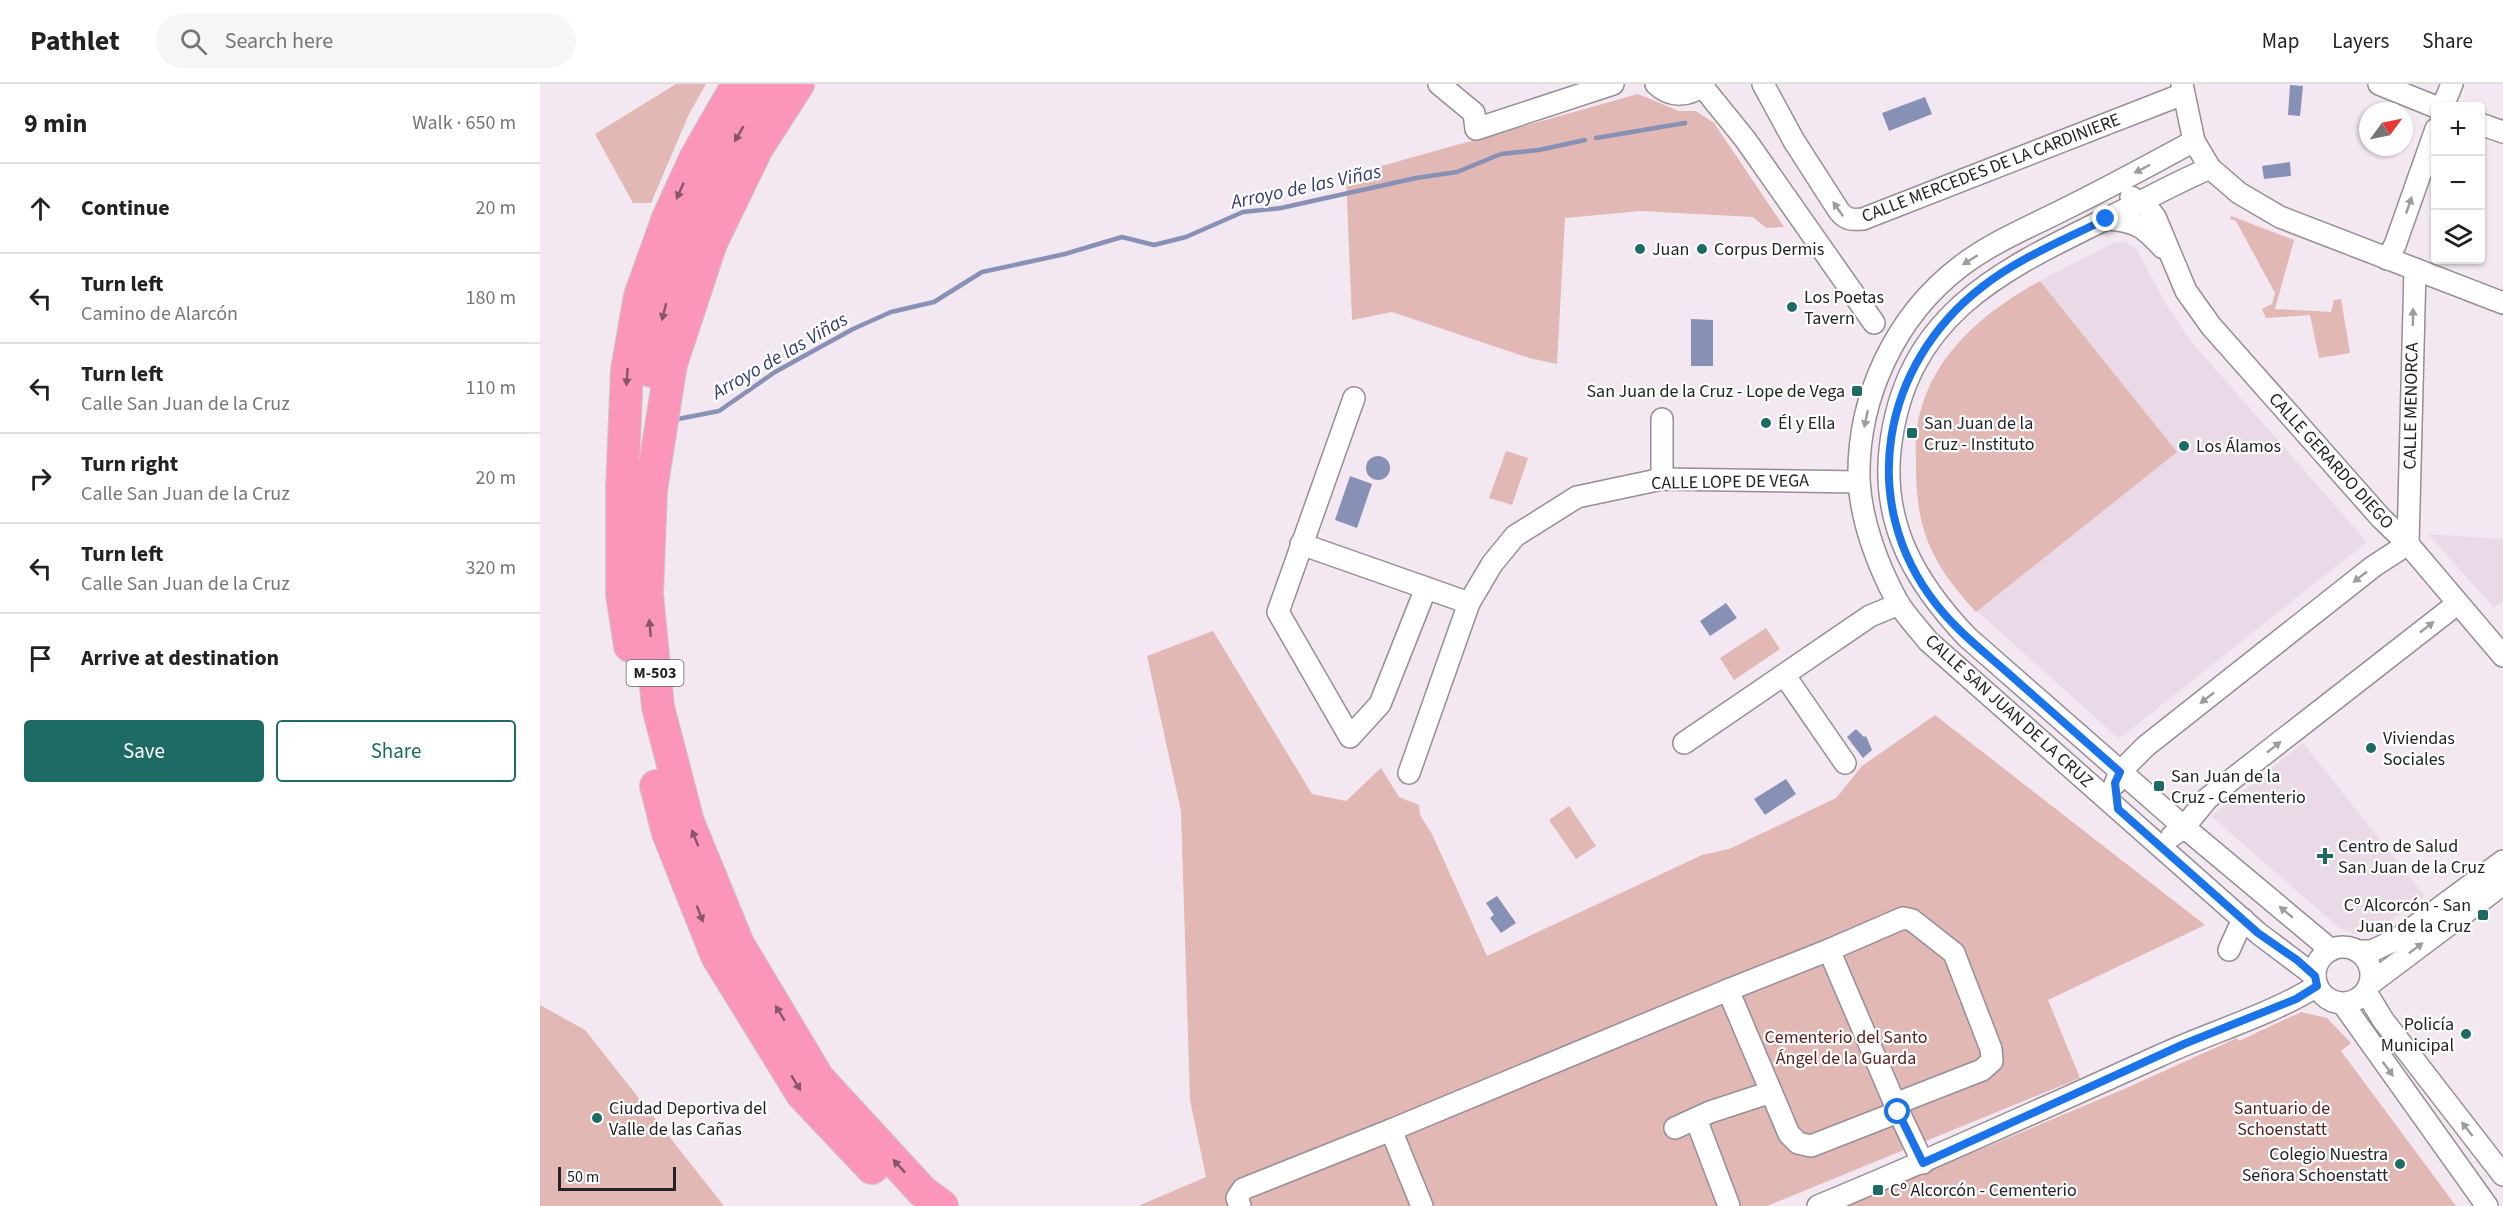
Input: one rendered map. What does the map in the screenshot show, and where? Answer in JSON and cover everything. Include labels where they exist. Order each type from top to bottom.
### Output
[{"type":"highway","points":[[630,646],[622,594],[622,488],[627,370],[640,296],[668,218],[696,157],[738,84]]},
{"type":"highway","name":"M-503","points":[[770,84],[726,156],[675,265],[652,359],[633,496],[627,596],[637,710],[668,833],[717,956],[802,1094],[907,1206]]},
{"type":"highway","name":"M-503","points":[[798,84],[757,148],[711,243],[671,364],[651,490],[647,594],[658,706],[688,822],[738,944],[818,1078],[922,1191],[942,1206]]},
{"type":"highway","points":[[733,197],[816,84]]},
{"type":"street","points":[[716,122],[730,84]]},
{"type":"street","points":[[1439,84],[1474,113],[1476,129],[1612,84]]},
{"type":"street","points":[[1656,84],[1663,90],[1678,95],[1694,92],[1703,85],[1745,139],[1874,323],[1885,359]]},
{"type":"street","name":"CALLE MERCEDES DE LA CARDINIERE","points":[[1763,84],[1794,141],[1839,211],[1844,218],[1854,220],[1874,215],[2182,89]]},
{"type":"street","points":[[2379,84],[2431,105]]},
{"type":"street","points":[[2445,102],[2452,84]]},
{"type":"street","points":[[2182,89],[2194,141],[2210,168],[2239,193],[2280,216],[2503,303]]},
{"type":"street","points":[[2485,125],[2503,132]]},
{"type":"street","name":"CALLE SAN JUAN DE LA CRUZ","points":[[2194,141],[2106,189],[1997,243],[1961,266],[1919,306],[1900,331],[1885,359],[1870,399],[1862,435],[1861,483],[1869,532],[1880,567],[1899,604],[1936,648],[2316,981]]},
{"type":"street","points":[[2387,259],[2395,245],[2431,143]]},
{"type":"street","name":"CALLE SAN JUAN DE LA CRUZ","points":[[2210,168],[2165,188],[2018,263],[1982,287],[1949,317],[1923,348],[1904,386],[1894,420],[1888,467],[1892,500],[1896,524],[1912,567],[1936,604],[1966,637],[2184,827],[2331,950]]},
{"type":"street","points":[[2155,217],[2158,200],[2165,188]]},
{"type":"street","name":"CALLE GERARDO DIEGO","points":[[2106,189],[2119,191],[2140,202],[2155,217],[2186,291],[2211,326],[2373,509],[2408,544],[2503,656]]},
{"type":"street","name":"CALLE GERARDO DIEGO","points":[[2106,219],[2135,223],[2147,230],[2171,258]]},
{"type":"street","name":"CALLE MENORCA","points":[[2408,544],[2415,269]]},
{"type":"street","points":[[1874,323],[1888,332],[1900,331]]},
{"type":"street","points":[[1354,398],[1278,612],[1350,737],[1380,704],[1426,588]]},
{"type":"street","points":[[1662,419],[1662,479]]},
{"type":"street","points":[[1888,467],[1874,462],[1861,483],[1876,504],[1892,500]]},
{"type":"street","name":"CALLE LOPE DE VEGA","points":[[1409,773],[1469,603],[1492,564],[1515,536],[1577,497],[1662,479],[1861,483]]},
{"type":"street","points":[[1301,544],[1469,603]]},
{"type":"street","points":[[2120,772],[2165,731],[2374,566],[2408,544]]},
{"type":"street","points":[[1684,743],[1870,616],[1899,604]]},
{"type":"street","points":[[2151,838],[2164,839],[2184,827],[2208,798],[2457,604]]},
{"type":"street","points":[[1785,675],[1845,763]]},
{"type":"street","name":"CALLE SAN JUAN DE LA CRUZ","points":[[2118,809],[2115,783],[2120,772]]},
{"type":"street","points":[[2503,861],[2399,938],[2372,951],[2358,951],[2344,947],[2331,950],[2319,960],[2316,981],[2327,999],[2343,1004],[2356,1000],[2368,988],[2503,884]]},
{"type":"street","points":[[1240,1206],[1237,1198],[1243,1189],[1728,990],[1830,950],[1903,918],[1912,920],[1954,953],[1991,1049],[1992,1061],[1982,1070],[1811,1146],[1798,1143],[1789,1134],[1728,990]]},
{"type":"street","points":[[2229,950],[2243,919]]},
{"type":"street","points":[[1830,950],[1896,1108],[1923,1163]]},
{"type":"street","points":[[2358,951],[2370,965],[2368,988],[2383,1020],[2495,1148],[2503,1175]]},
{"type":"street","points":[[1818,1206],[1923,1163],[2184,1044],[2296,999],[2316,981]]},
{"type":"street","points":[[2343,1004],[2487,1206]]},
{"type":"street","points":[[1675,1128],[1771,1092]]},
{"type":"street","points":[[1696,1119],[1729,1206]]},
{"type":"street","points":[[1391,1130],[1422,1206]]},
{"type":"shaded area","points":[[2125,242],[2136,248],[2166,304],[2190,340],[2367,542],[2119,739],[1977,611],[2176,451],[2040,281],[2113,243]]},
{"type":"shaded area","points":[[2428,534],[2503,539],[2503,603],[2493,607]]},
{"type":"shaded area","name":"Centro de Salud San Juan de la Cruz","points":[[2303,743],[2425,896],[2376,931],[2358,935],[2338,927],[2211,816]]},
{"type":"green space","points":[[676,84],[706,84],[689,114],[651,203],[633,203],[595,134]]},
{"type":"green space","points":[[1638,94],[1679,111],[1696,111],[1714,123],[1784,227],[1766,228],[1753,217],[1641,211],[1565,218],[1557,364],[1529,358],[1392,312],[1352,320],[1346,176]]},
{"type":"green space","points":[[2231,216],[2294,240],[2275,309],[2331,312],[2334,300],[2341,299],[2350,353],[2319,358],[2310,315],[2266,318],[2262,309],[2272,304],[2275,293],[2236,221],[2230,219]]},
{"type":"green space","points":[[2040,281],[2177,452],[1976,612],[1948,578],[1923,528],[1917,489],[1917,429],[1932,381],[1960,341],[1998,308]]},
{"type":"green space","points":[[1506,451],[1528,458],[1512,505],[1489,498]]},
{"type":"green space","points":[[1766,628],[1780,649],[1734,680],[1720,658]]},
{"type":"green space","name":"Cementerio del Santo Ángel de la Guarda","points":[[1213,631],[1312,794],[1346,801],[1381,768],[1399,797],[1419,805],[1420,815],[1432,834],[1487,956],[1702,855],[1729,849],[1836,798],[1862,766],[1935,715],[2205,925],[2048,1000],[2080,1078],[1767,1206],[1138,1206],[1206,1177],[1190,1100],[1181,811],[1147,656]]},
{"type":"green space","points":[[1569,806],[1596,846],[1576,859],[1549,820]]},
{"type":"green space","name":"Ciudad Deportiva del Valle de las Cañas","points":[[540,1005],[585,1030],[724,1206],[540,1206]]},
{"type":"green space","name":"Santuario de Schoenstatt","points":[[2301,1012],[2327,1018],[2351,1043],[2341,1051],[2456,1206],[1847,1206],[2124,1089],[2237,1038],[2239,1041]]},
{"type":"water","points":[[2290,85],[2303,86],[2300,116],[2288,115]]},
{"type":"water","points":[[1925,97],[1932,114],[1889,131],[1882,113]]},
{"type":"water","points":[[2290,162],[2291,176],[2264,179],[2262,166]]},
{"type":"water","points":[[1691,319],[1713,320],[1713,366],[1691,366]]},
{"type":"water","points":[[1378,456],[1383,457],[1389,463],[1389,473],[1383,479],[1378,480],[1373,479],[1367,473],[1366,468],[1367,463],[1373,457]]},
{"type":"water","points":[[1350,476],[1372,484],[1357,528],[1335,520]]},
{"type":"water","points":[[1726,603],[1737,618],[1710,636],[1700,621]]},
{"type":"water","points":[[1856,729],[1864,737],[1866,736],[1872,750],[1863,758],[1847,737]]},
{"type":"water","points":[[1786,779],[1796,794],[1765,815],[1754,799]]},
{"type":"water","points":[[1497,896],[1516,923],[1501,933],[1490,918],[1494,915],[1486,903]]},
{"type":"waterway","name":"Arroyo de las Viñas","points":[[1596,138],[1685,123]]},
{"type":"waterway","name":"Arroyo de las Viñas","points":[[678,419],[719,411],[775,372],[853,329],[891,312],[934,302],[982,272],[1065,254],[1122,237],[1154,245],[1186,237],[1243,212],[1281,208],[1416,178],[1457,172],[1501,154],[1539,150],[1585,140]]},
{"type":"place","name":"Juan","points":[[1640,249]]},
{"type":"place","name":"Corpus Dermis","points":[[1702,249]]},
{"type":"place","name":"Los Poetas Tavern","points":[[1792,307]]},
{"type":"place","name":"San Juan de la Cruz - Lope de Vega","points":[[1857,391]]},
{"type":"place","name":"Él y Ella","points":[[1766,423]]},
{"type":"place","name":"San Juan de la Cruz - Instituto","points":[[1912,433]]},
{"type":"place","name":"Los Álamos","points":[[2184,446]]},
{"type":"place","name":"Viviendas Sociales","points":[[2371,748]]},
{"type":"place","name":"San Juan de la Cruz - Cementerio","points":[[2159,786]]},
{"type":"place","name":"Centro de Salud San Juan de la Cruz","points":[[2325,856]]},
{"type":"place","name":"Cº Alcorcón - San Juan de la Cruz","points":[[2483,915]]},
{"type":"place","name":"Policía Municipal","points":[[2466,1034]]},
{"type":"place","name":"Ciudad Deportiva del Valle de las Cañas","points":[[597,1118]]},
{"type":"place","name":"Colegio Nuestra Señora Schoenstatt","points":[[2400,1164]]},
{"type":"place","name":"Cº Alcorcón - Cementerio","points":[[1878,1190]]},
{"type":"route","points":[[1898,1112],[1923,1163],[2184,1044],[2296,999],[2317,986],[2315,976],[2297,960],[2258,933],[2118,809],[2115,783],[2120,772],[1966,637],[1936,604],[1912,567],[1896,524],[1888,467],[1894,420],[1904,386],[1923,348],[1949,317],[1982,287],[2018,263],[2106,219]]}]
